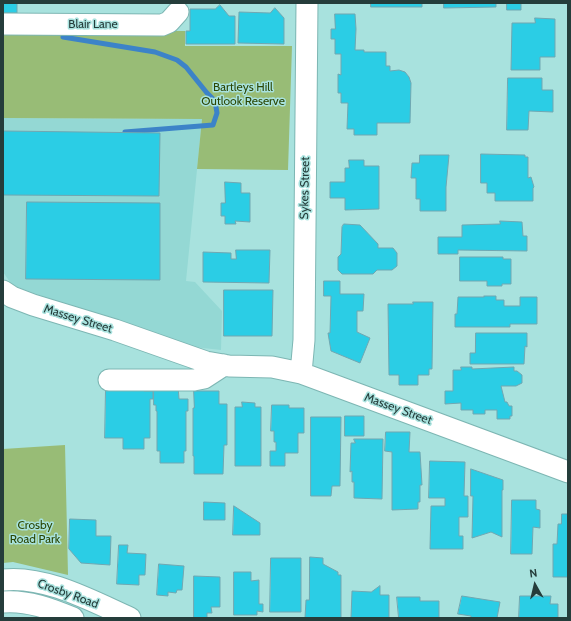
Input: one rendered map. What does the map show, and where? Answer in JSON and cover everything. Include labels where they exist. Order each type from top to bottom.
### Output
[{"type":"street","name":"Sykes Street","points":[[301,373],[304,340],[307,3]]},
{"type":"street","name":"Blair Lane","points":[[3,24],[162,25],[169,22],[178,12]]},
{"type":"street","name":"Massey Street","points":[[3,291],[12,297],[33,305],[115,330],[192,358],[224,365],[272,367],[301,373],[568,472]]},
{"type":"street","points":[[109,380],[194,380],[204,378],[224,365]]},
{"type":"street","name":"Crosby Road","points":[[3,580],[33,581],[58,588],[130,618]]},
{"type":"street","name":"Crosby Road","points":[[3,602],[34,604],[73,618]]},
{"type":"shaded area","points":[[3,118],[202,119],[186,281],[195,282],[222,311],[221,350],[176,345],[12,285],[3,272]]},
{"type":"green space","name":"Bartleys Hill Outlook Reserve","points":[[3,30],[185,31],[185,46],[292,46],[288,170],[197,169],[202,119],[3,118]]},
{"type":"green space","name":"Crosby Road Park","points":[[65,445],[68,575],[13,562],[3,563],[3,449]]},
{"type":"building","points":[[3,3],[17,3],[17,13],[3,13]]},
{"type":"building","points":[[371,3],[422,3],[422,7],[371,7]]},
{"type":"building","points":[[444,3],[496,3],[496,7],[444,8]]},
{"type":"building","points":[[507,3],[521,3],[521,10],[507,10]]},
{"type":"building","points":[[220,5],[229,16],[235,16],[235,44],[186,44],[186,31],[190,31],[190,9],[215,9]]},
{"type":"building","points":[[275,8],[284,18],[284,44],[238,43],[239,12],[270,13]]},
{"type":"building","points":[[335,14],[355,14],[355,50],[364,50],[364,52],[386,52],[386,66],[390,66],[390,71],[399,70],[405,72],[409,77],[411,83],[410,123],[377,123],[377,135],[354,135],[354,129],[347,129],[348,103],[341,103],[341,93],[338,93],[338,74],[341,75],[341,54],[335,54],[335,39],[331,39],[331,29],[335,29]]},
{"type":"building","points":[[535,18],[555,19],[555,57],[540,57],[540,70],[511,70],[512,23],[535,23]]},
{"type":"building","points":[[508,78],[542,78],[542,90],[553,90],[553,112],[529,111],[528,130],[507,130]]},
{"type":"building","points":[[3,131],[160,133],[159,196],[3,195]]},
{"type":"building","points":[[481,154],[525,155],[525,157],[528,157],[528,178],[531,177],[534,187],[533,201],[495,201],[495,193],[487,193],[487,183],[481,183]]},
{"type":"building","points":[[420,155],[449,155],[446,187],[446,211],[420,211],[420,199],[416,199],[416,178],[411,178],[412,163],[419,163]]},
{"type":"building","points":[[349,160],[364,160],[364,166],[379,166],[379,209],[345,210],[345,198],[330,198],[330,182],[345,182],[345,168],[349,168]]},
{"type":"building","points":[[225,182],[241,183],[241,193],[250,193],[250,222],[235,221],[236,224],[225,224],[225,216],[221,216],[221,203],[225,203]]},
{"type":"building","points":[[27,202],[160,203],[160,280],[26,279]]},
{"type":"building","points":[[500,221],[522,222],[523,236],[527,236],[527,251],[458,250],[458,254],[438,254],[438,237],[462,237],[462,225],[500,224]]},
{"type":"building","points":[[344,224],[360,225],[378,244],[378,248],[393,248],[397,253],[397,266],[392,270],[377,270],[373,274],[342,274],[338,270],[338,257],[341,254],[342,227]]},
{"type":"building","points":[[236,250],[270,250],[269,283],[203,282],[203,252],[231,253],[231,259],[236,259]]},
{"type":"building","points":[[460,257],[503,257],[503,259],[511,259],[511,284],[502,284],[502,286],[487,286],[487,281],[460,281]]},
{"type":"building","points":[[324,281],[340,281],[340,294],[364,294],[363,311],[357,311],[357,332],[370,338],[360,363],[331,351],[328,333],[330,333],[331,296],[324,296]]},
{"type":"building","points":[[224,290],[273,290],[272,336],[224,336]]},
{"type":"building","points":[[496,296],[496,300],[504,300],[504,306],[520,306],[520,297],[537,297],[537,324],[510,324],[510,327],[455,327],[455,314],[457,314],[458,297]]},
{"type":"building","points":[[413,302],[433,302],[432,369],[429,369],[429,375],[418,375],[418,385],[399,385],[399,375],[389,375],[388,304],[413,304]]},
{"type":"building","points":[[476,333],[527,333],[527,347],[525,346],[524,364],[470,364],[470,353],[475,353]]},
{"type":"building","points":[[461,367],[472,367],[472,369],[514,367],[514,371],[517,371],[522,375],[522,383],[516,386],[501,386],[505,402],[507,402],[509,406],[512,406],[512,416],[510,416],[510,419],[497,419],[497,410],[485,410],[485,414],[473,414],[473,410],[461,410],[461,403],[445,404],[445,391],[453,391],[453,370],[461,370]]},
{"type":"building","points":[[106,386],[144,386],[144,391],[153,391],[153,399],[150,399],[150,438],[144,438],[144,449],[123,449],[123,438],[105,438]]},
{"type":"building","points":[[154,386],[178,386],[179,399],[188,399],[188,411],[186,411],[186,451],[184,451],[184,463],[160,463],[160,451],[157,451],[157,411],[156,405],[154,405]]},
{"type":"building","points":[[194,391],[219,391],[219,404],[227,404],[227,445],[224,445],[223,474],[194,474]]},
{"type":"building","points":[[242,402],[255,403],[255,407],[261,407],[261,466],[235,466],[235,407],[242,407]]},
{"type":"building","points":[[272,405],[289,405],[289,408],[304,408],[304,433],[298,433],[298,453],[285,453],[285,466],[270,466],[270,451],[276,451],[274,431],[271,431]]},
{"type":"building","points":[[345,416],[364,416],[364,436],[345,436]]},
{"type":"building","points":[[311,417],[341,417],[340,486],[332,486],[331,496],[311,496]]},
{"type":"building","points":[[386,432],[410,432],[409,452],[420,452],[422,485],[420,485],[420,502],[418,502],[418,509],[392,510],[392,452],[385,451]]},
{"type":"building","points":[[354,439],[383,439],[382,499],[354,498],[354,482],[352,482],[352,471],[350,472],[351,443],[355,443]]},
{"type":"building","points":[[430,461],[465,462],[464,496],[468,496],[468,517],[459,517],[459,536],[463,536],[463,549],[430,549],[431,506],[445,506],[445,498],[429,498]]},
{"type":"building","points":[[471,469],[503,480],[502,537],[491,532],[472,538],[473,496],[471,496]]},
{"type":"building","points":[[512,500],[536,500],[536,509],[540,510],[540,528],[533,527],[532,554],[511,554]]},
{"type":"building","points":[[204,502],[225,503],[225,520],[204,520]]},
{"type":"building","points":[[234,506],[260,523],[260,535],[233,535]]},
{"type":"building","points":[[562,514],[568,514],[568,577],[553,577],[553,544],[557,544],[558,524],[561,524]]},
{"type":"building","points":[[70,519],[96,520],[96,536],[111,536],[110,565],[81,563],[69,549]]},
{"type":"building","points":[[119,545],[128,545],[127,553],[146,554],[145,575],[139,575],[139,585],[117,584]]},
{"type":"building","points":[[310,557],[323,558],[323,564],[338,572],[338,575],[341,575],[341,618],[305,618],[306,600],[309,600]]},
{"type":"building","points":[[271,558],[301,558],[301,612],[270,612]]},
{"type":"building","points":[[159,564],[184,566],[182,590],[177,590],[176,593],[168,592],[168,596],[157,595]]},
{"type":"building","points":[[234,572],[251,572],[251,581],[259,580],[259,604],[263,604],[263,612],[257,611],[257,615],[234,615]]},
{"type":"building","points":[[194,576],[220,577],[220,607],[211,607],[212,613],[207,613],[207,618],[194,618]]},
{"type":"building","points":[[380,586],[380,595],[389,595],[389,618],[351,618],[352,591],[371,592]]},
{"type":"building","points":[[462,596],[500,602],[497,618],[471,618],[471,616],[458,614]]},
{"type":"building","points":[[520,596],[551,596],[550,604],[558,604],[558,618],[519,618]]},
{"type":"building","points":[[397,597],[420,597],[420,601],[439,601],[439,618],[399,618]]},
{"type":"waterway","points":[[63,37],[155,52],[177,60],[186,67],[215,101],[217,113],[213,125],[125,132]]}]
